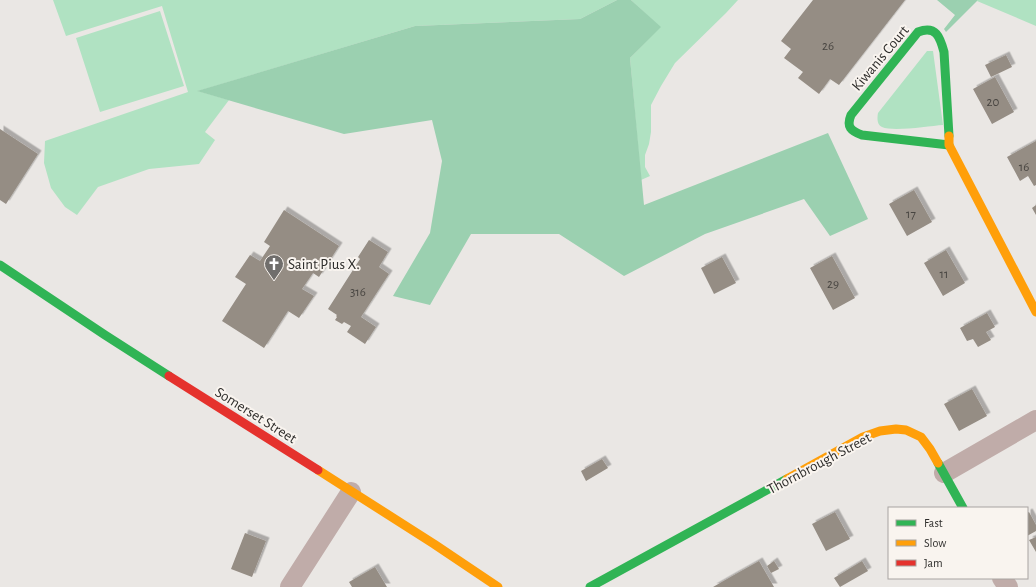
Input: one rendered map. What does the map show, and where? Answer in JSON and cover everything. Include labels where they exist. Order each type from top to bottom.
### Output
[{"type":"street","name":"Kiwanis Court","points":[[949,145],[862,135],[851,129],[848,125],[848,120],[851,115],[918,32],[924,29],[930,29],[936,32],[944,52],[949,145],[1036,312]]},
{"type":"street","name":"Somerset Street","points":[[0,265],[166,375],[426,538],[498,587]]},
{"type":"street","points":[[944,473],[1036,420]]},
{"type":"street","name":"Thornbrough Street","points":[[590,587],[863,437],[880,431],[896,429],[906,430],[921,437],[930,449],[962,507]]},
{"type":"street","points":[[290,587],[351,492]]},
{"type":"green space","points":[[53,0],[617,0],[580,19],[415,26],[198,91],[229,100],[205,132],[215,140],[199,164],[149,169],[98,187],[77,215],[65,207],[51,188],[44,163],[45,141],[188,92],[162,6],[66,36]]},
{"type":"green space","points":[[617,0],[631,0],[661,27],[630,58],[644,205],[828,133],[868,219],[830,236],[804,199],[705,234],[624,276],[559,234],[471,234],[430,305],[393,296],[430,233],[442,161],[432,120],[344,134],[197,91],[415,26],[580,19]]},
{"type":"green space","points":[[631,0],[738,0],[675,63],[661,86],[651,105],[651,132],[645,155],[645,167],[650,176],[641,180],[630,58],[660,27]]},
{"type":"green space","points":[[937,0],[977,1],[946,32],[944,29],[955,15]]},
{"type":"green space","points":[[1036,0],[1036,26],[977,1]]},
{"type":"green space","points":[[160,11],[184,86],[100,112],[76,38]]},
{"type":"green space","points":[[927,51],[933,51],[943,125],[902,129],[880,126],[878,121],[878,113]]},
{"type":"building","points":[[813,0],[905,0],[839,85],[830,79],[819,94],[798,78],[803,72],[784,58],[791,49],[781,41]]},
{"type":"building","points":[[1006,55],[1012,67],[991,77],[985,65]]},
{"type":"building","points":[[995,77],[1014,112],[992,124],[973,89]]},
{"type":"building","points":[[0,129],[38,154],[6,204],[0,200]]},
{"type":"building","points":[[1036,141],[1036,185],[1034,186],[1028,176],[1020,181],[1007,157]]},
{"type":"building","points":[[914,190],[932,222],[907,236],[889,204]]},
{"type":"building","points":[[1036,205],[1036,215],[1032,208]]},
{"type":"building","name":"Saint Pius X.","points":[[284,210],[339,246],[319,277],[313,273],[302,289],[314,296],[299,318],[288,311],[264,348],[222,321],[246,284],[235,277],[250,255],[260,261],[270,246],[264,242]]},
{"type":"building","points":[[369,240],[388,252],[379,267],[389,274],[361,317],[376,327],[365,344],[347,332],[351,326],[344,322],[342,324],[335,320],[337,315],[328,309],[360,259],[358,257]]},
{"type":"building","points":[[946,250],[965,283],[943,296],[924,263]]},
{"type":"building","points":[[832,256],[855,298],[833,310],[810,268]]},
{"type":"building","points":[[722,257],[736,283],[714,294],[701,268]]},
{"type":"building","points":[[987,313],[995,327],[986,332],[991,340],[978,347],[973,339],[967,341],[960,328]]},
{"type":"building","points":[[972,389],[987,416],[959,431],[944,404]]},
{"type":"building","points":[[602,459],[608,468],[586,481],[581,471]]},
{"type":"building","points":[[835,512],[850,539],[826,551],[812,524]]},
{"type":"building","points":[[1028,512],[1036,525],[1036,531],[1028,535]]},
{"type":"building","points":[[245,533],[266,541],[252,577],[231,569]]},
{"type":"building","points":[[1036,537],[1036,552],[1029,540]]},
{"type":"building","points":[[759,561],[774,587],[713,587],[734,575]]},
{"type":"building","points":[[774,561],[779,569],[771,573],[767,566]]},
{"type":"building","points":[[862,561],[868,571],[840,587],[834,578]]},
{"type":"building","points":[[375,567],[387,587],[352,587],[349,582]]},
{"type":"traffic: fast","points":[[949,136],[944,52],[939,37],[933,31],[924,30],[918,32],[851,115],[849,126],[852,130],[862,135],[949,145]]},
{"type":"traffic: fast","points":[[0,265],[169,376]]},
{"type":"traffic: fast","points":[[938,463],[962,507]]},
{"type":"traffic: fast","points":[[590,587],[787,479]]},
{"type":"traffic: slow","points":[[949,136],[949,145],[1036,312]]},
{"type":"traffic: slow","points":[[787,479],[863,437],[880,431],[896,429],[906,430],[921,437],[938,463]]},
{"type":"traffic: slow","points":[[318,470],[498,587]]},
{"type":"traffic: jam","points":[[169,376],[318,470]]},
{"type":"place","name":"Saint Pius X.","points":[[274,281]]}]
